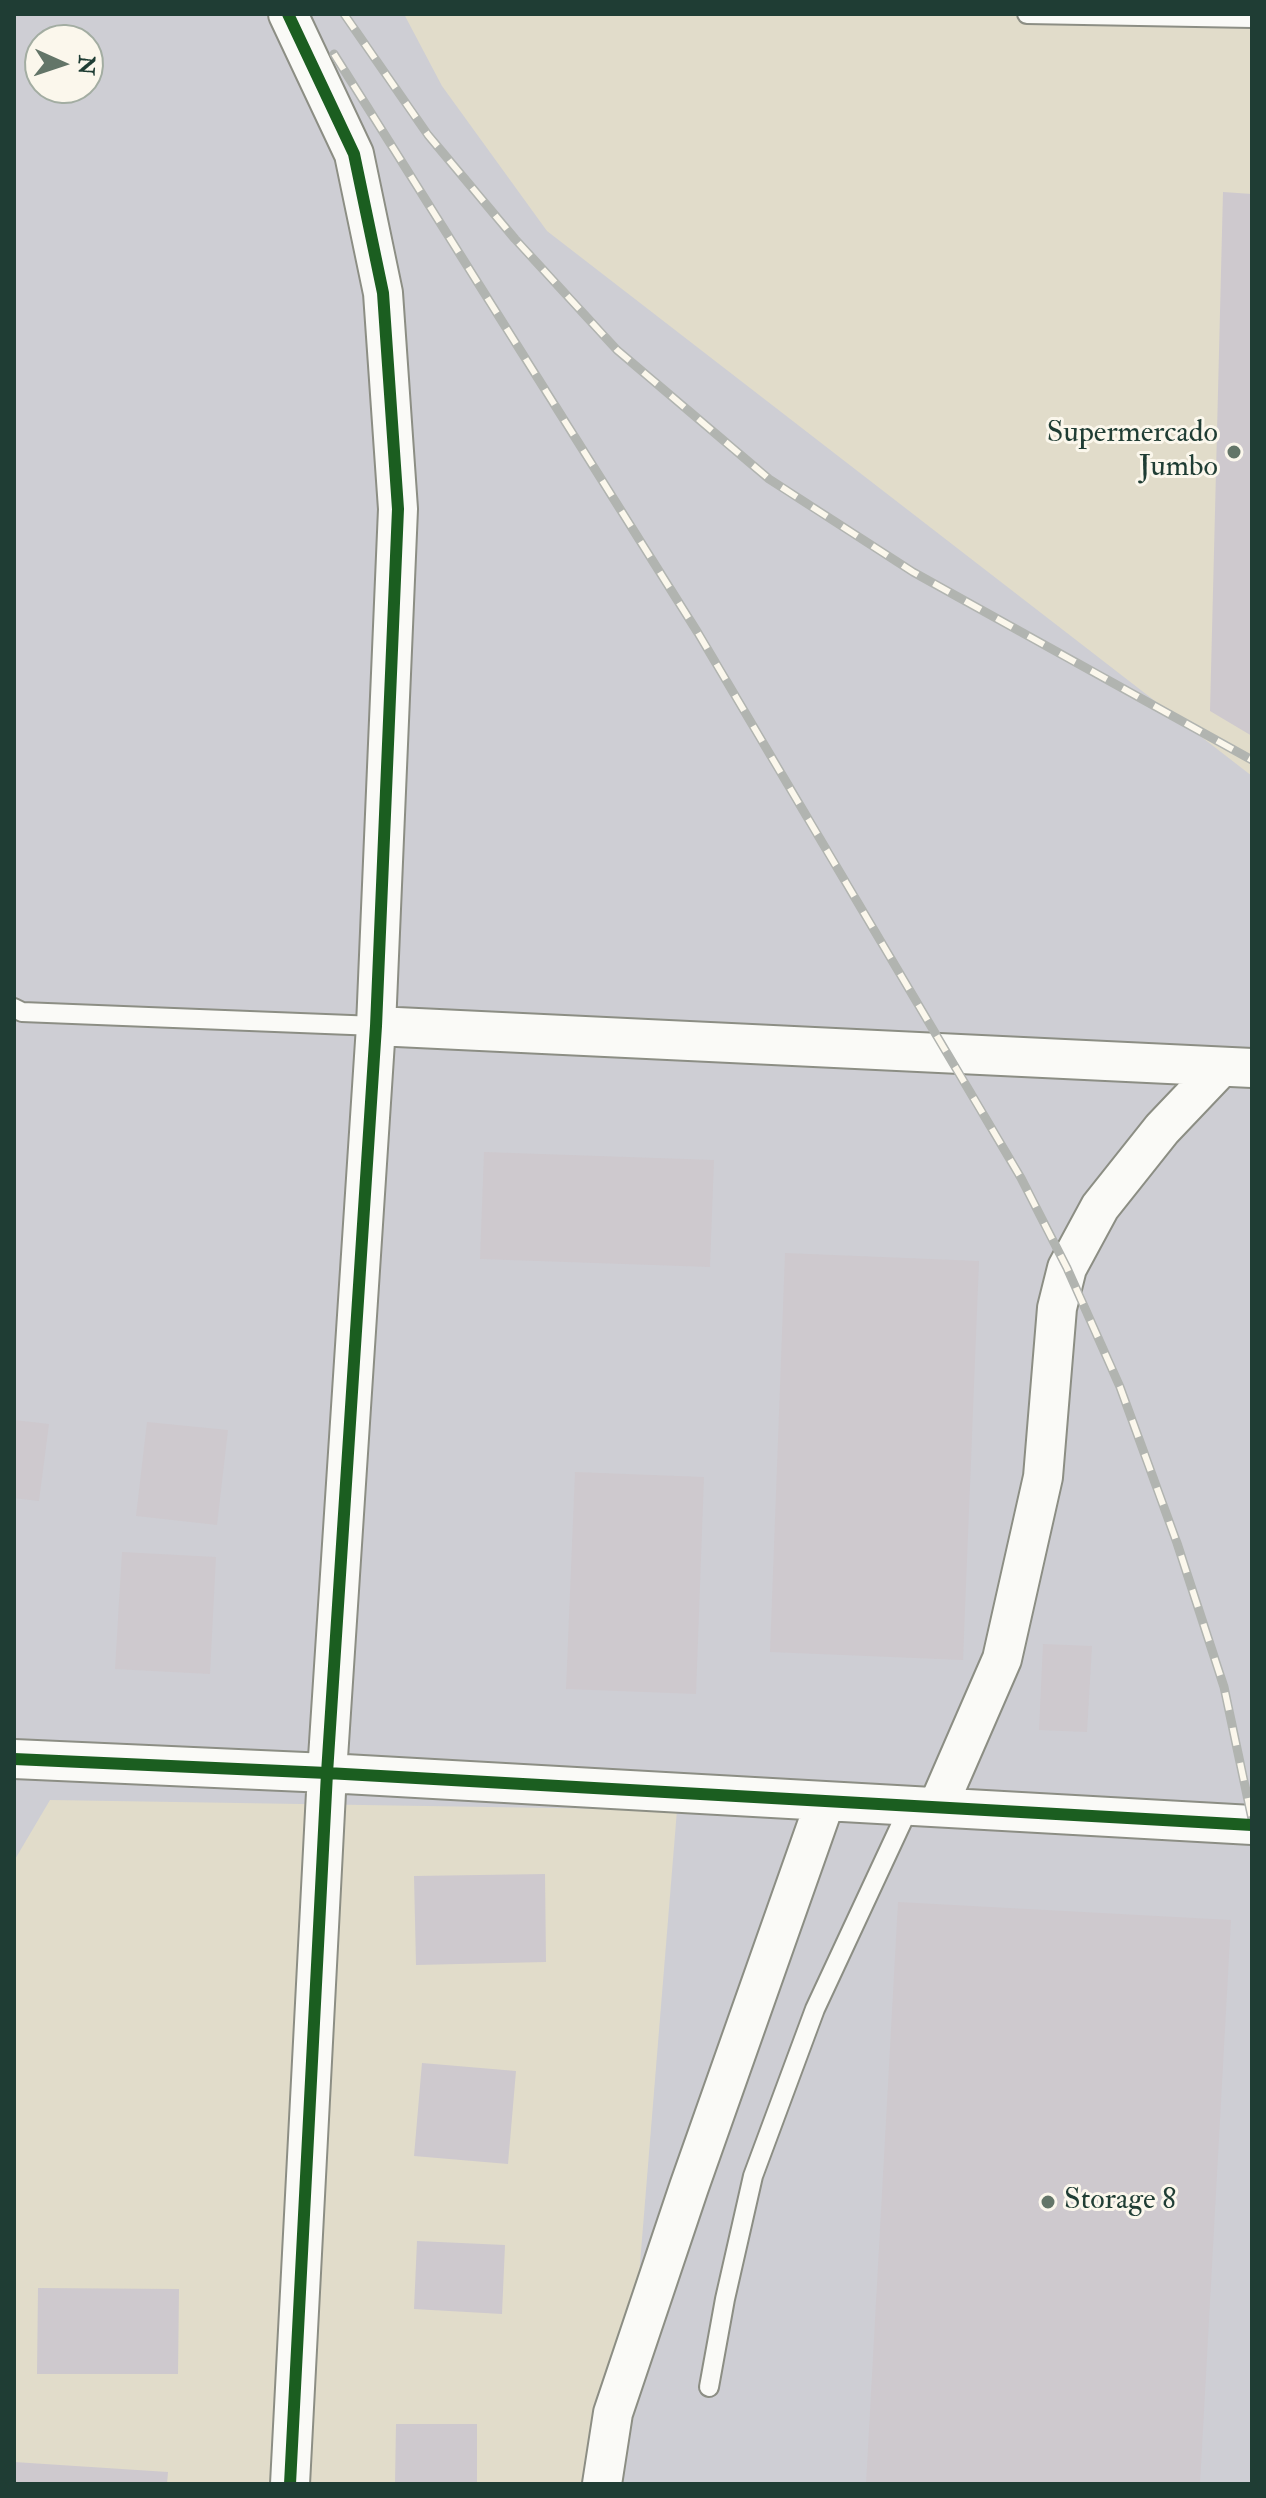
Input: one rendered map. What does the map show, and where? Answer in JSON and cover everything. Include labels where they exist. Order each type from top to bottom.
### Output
[{"type":"street","points":[[288,14],[354,154],[383,293],[398,509],[376,1026],[327,1773],[290,2484]]},
{"type":"street","points":[[376,1026],[1236,1068]]},
{"type":"street","points":[[924,1805],[1002,1659],[1043,1477],[1057,1308],[1067,1268],[1100,1207],[1162,1129],[1236,1068]]},
{"type":"street","points":[[14,1759],[327,1773],[1252,1825]]},
{"type":"street","points":[[602,2484],[613,2413],[825,1802]]},
{"type":"lane","points":[[1027,14],[1252,18]]},
{"type":"lane","points":[[14,1008],[22,1012],[376,1026]]},
{"type":"lane","points":[[709,2387],[753,2176],[815,2009],[924,1805]]},
{"type":"shaded area","points":[[14,14],[404,14],[442,86],[547,231],[1252,776],[1252,2484],[622,2484],[677,1810],[50,1800],[14,1861]]},
{"type":"building","name":"Supermercado Jumbo","points":[[1223,192],[1252,194],[1252,736],[1210,711]]},
{"type":"building","points":[[484,1152],[714,1160],[710,1267],[480,1259]]},
{"type":"building","points":[[785,1253],[979,1261],[963,1660],[770,1652]]},
{"type":"building","points":[[14,1420],[49,1424],[39,1501],[14,1498]]},
{"type":"building","points":[[147,1422],[228,1430],[217,1525],[136,1516]]},
{"type":"building","points":[[575,1472],[704,1477],[696,1694],[566,1689]]},
{"type":"building","points":[[122,1552],[216,1557],[210,1674],[115,1669]]},
{"type":"building","points":[[1043,1644],[1092,1646],[1087,1732],[1039,1730]]},
{"type":"building","points":[[545,1874],[546,1962],[416,1965],[414,1876]]},
{"type":"building","name":"Storage 8","points":[[898,1902],[1231,1920],[1200,2484],[866,2484]]},
{"type":"building","points":[[422,2063],[516,2071],[508,2164],[414,2156]]},
{"type":"building","points":[[417,2241],[505,2245],[502,2314],[414,2309]]},
{"type":"building","points":[[38,2288],[179,2289],[178,2374],[37,2374]]},
{"type":"building","points":[[396,2424],[477,2424],[477,2484],[395,2484]]},
{"type":"building","points":[[14,2462],[168,2472],[167,2484],[14,2484]]},
{"type":"railway","points":[[344,14],[428,135],[515,239],[617,350],[769,479],[913,572],[1252,760]]},
{"type":"railway","points":[[334,54],[698,633],[1021,1178],[1067,1268],[1120,1387],[1177,1543],[1224,1687],[1252,1819]]},
{"type":"cycle path","points":[[288,14],[354,154],[383,293],[398,509],[376,1026],[327,1773],[290,2484]]},
{"type":"cycle path","points":[[14,1759],[327,1773],[1252,1825]]},
{"type":"place","name":"Supermercado Jumbo","points":[[1234,452]]},
{"type":"place","name":"Storage 8","points":[[1048,2202]]}]
